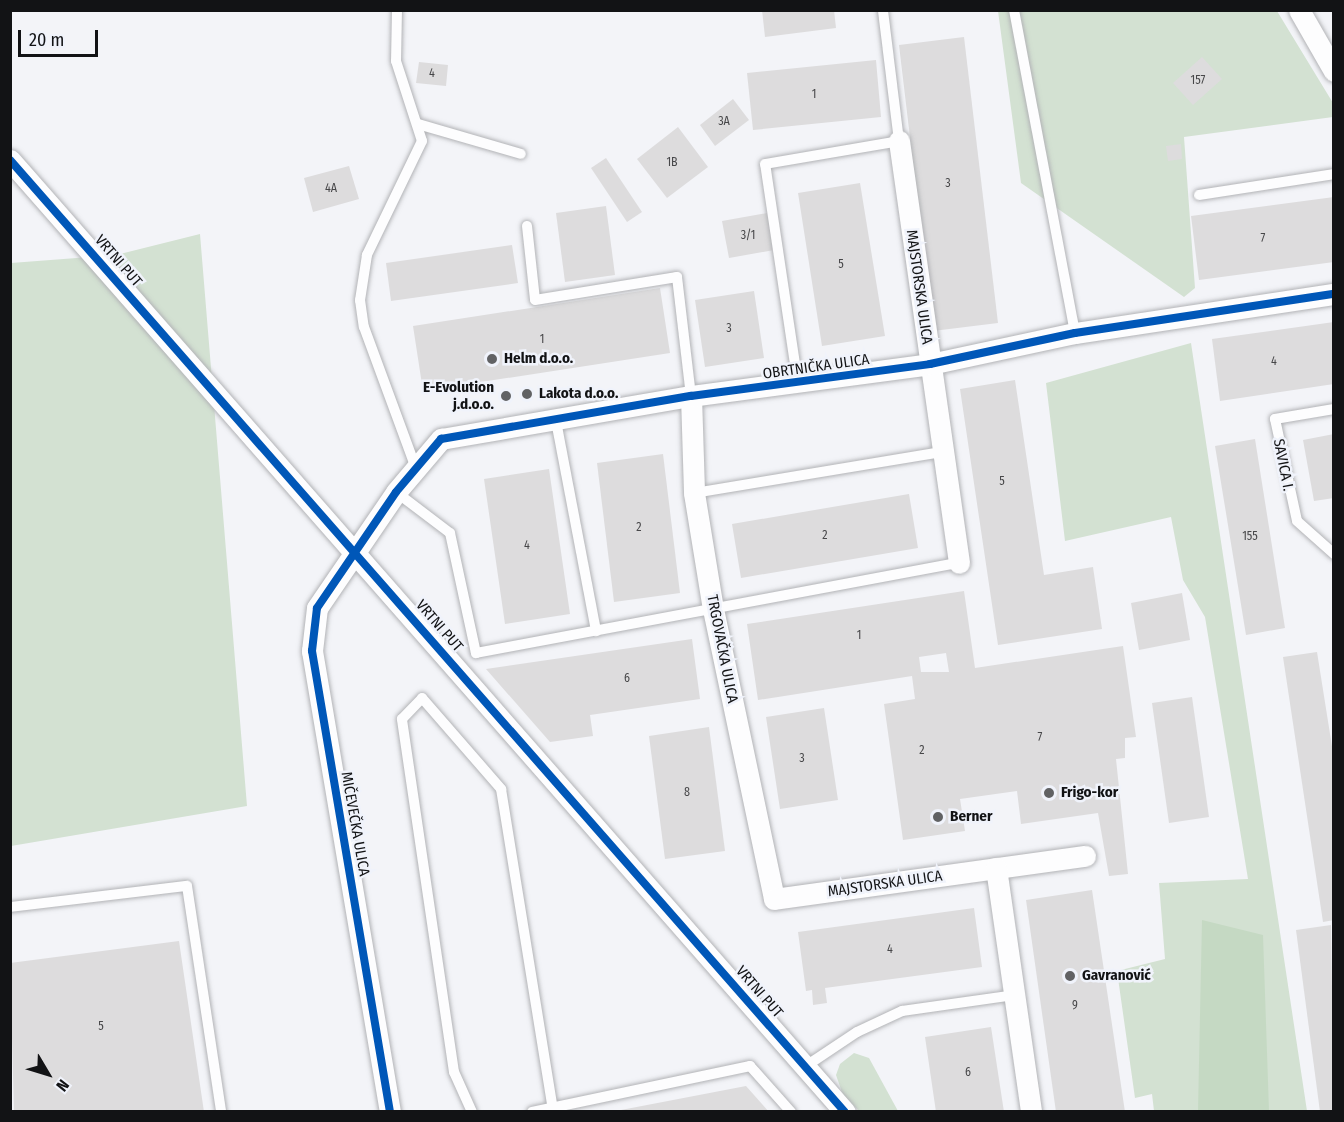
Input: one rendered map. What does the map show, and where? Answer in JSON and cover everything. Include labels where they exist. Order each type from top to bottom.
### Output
[{"type":"street","points":[[1299,10],[1334,71]]},
{"type":"street","name":"MAJSTORSKA ULICA","points":[[899,141],[959,563]]},
{"type":"street","name":"VRTNI PUT","points":[[10,160],[845,1112]]},
{"type":"street","name":"OBRTNIČKA ULICA","points":[[354,550],[396,492],[441,439],[691,396],[798,384],[930,364],[1075,333],[1334,294]]},
{"type":"street","name":"TRGOVAČKA ULICA","points":[[691,396],[694,494],[713,609],[774,899]]},
{"type":"street","name":"MIČEVEČKA ULICA","points":[[354,550],[317,608],[312,651],[390,1112]]},
{"type":"street","name":"MAJSTORSKA ULICA","points":[[774,899],[1084,856]]},
{"type":"street","points":[[996,868],[1031,1112]]},
{"type":"lane","points":[[397,10],[396,60],[418,124],[420,154],[367,255],[360,300],[364,327],[416,468]]},
{"type":"lane","name":"MAJSTORSKA ULICA","points":[[883,10],[899,141]]},
{"type":"lane","points":[[1014,10],[1075,333]]},
{"type":"lane","points":[[418,124],[521,153]]},
{"type":"lane","points":[[798,384],[765,164],[899,141]]},
{"type":"lane","points":[[1199,195],[1334,174]]},
{"type":"lane","points":[[527,226],[535,300],[677,277],[691,396]]},
{"type":"lane","name":"SAVICA I.","points":[[1334,409],[1275,418],[1285,483],[1297,520],[1334,554]]},
{"type":"lane","points":[[556,421],[596,631]]},
{"type":"lane","points":[[694,494],[943,452]]},
{"type":"lane","points":[[396,492],[450,533],[476,653],[959,563]]},
{"type":"lane","points":[[472,1112],[454,1072],[402,719],[422,698],[501,789],[552,1105]]},
{"type":"lane","points":[[10,907],[187,886],[221,1112]]},
{"type":"lane","points":[[806,1066],[857,1032],[902,1011],[1014,995]]},
{"type":"lane","points":[[532,1112],[552,1105],[750,1066],[791,1112]]},
{"type":"green space","points":[[998,11],[1277,11],[1333,103],[1333,117],[1184,137],[1195,288],[1184,297],[1021,183]]},
{"type":"green space","points":[[200,234],[247,806],[11,846],[11,263],[116,255]]},
{"type":"green space","points":[[1191,343],[1307,1111],[1154,1111],[1152,1094],[1135,1098],[1117,971],[1165,959],[1159,883],[1248,879],[1205,617],[1183,580],[1171,517],[1065,541],[1046,383]]},
{"type":"green space","points":[[1202,920],[1263,935],[1269,1111],[1198,1111]]},
{"type":"green space","points":[[854,1053],[869,1058],[898,1111],[859,1111],[843,1095],[836,1075],[840,1064]]},
{"type":"building","points":[[762,10],[834,10],[836,28],[765,37]]},
{"type":"building","points":[[964,37],[998,323],[933,331],[899,45]]},
{"type":"building","points":[[1202,57],[1222,79],[1193,105],[1173,83]]},
{"type":"building","points":[[876,60],[881,117],[753,130],[747,73]]},
{"type":"building","points":[[419,62],[448,65],[446,86],[416,83]]},
{"type":"building","points":[[733,99],[749,120],[715,146],[700,125]]},
{"type":"building","points":[[678,127],[708,167],[667,198],[637,159]]},
{"type":"building","points":[[1181,144],[1182,159],[1168,161],[1166,146]]},
{"type":"building","points":[[606,158],[642,212],[627,222],[591,168]]},
{"type":"building","points":[[349,166],[359,199],[313,212],[304,178]]},
{"type":"building","points":[[860,183],[885,336],[822,346],[798,193]]},
{"type":"building","points":[[1334,197],[1334,262],[1199,280],[1191,216]]},
{"type":"building","points":[[606,206],[615,275],[565,282],[556,213]]},
{"type":"building","points":[[767,213],[774,250],[729,258],[722,221]]},
{"type":"building","points":[[512,245],[518,283],[391,301],[386,263]]},
{"type":"building","points":[[660,288],[670,353],[423,391],[413,326]]},
{"type":"building","points":[[754,291],[764,358],[705,367],[695,300]]},
{"type":"building","points":[[1334,322],[1334,384],[1220,401],[1212,339]]},
{"type":"building","points":[[1015,380],[1044,575],[1093,567],[1102,629],[998,645],[960,389]]},
{"type":"building","points":[[1334,434],[1334,498],[1314,501],[1303,440]]},
{"type":"building","points":[[1255,439],[1285,628],[1246,635],[1215,446]]},
{"type":"building","points":[[663,454],[680,593],[614,602],[597,463]]},
{"type":"building","points":[[549,469],[570,614],[505,624],[484,479]]},
{"type":"building","points":[[909,494],[918,548],[741,578],[732,524]]},
{"type":"building","points":[[964,591],[975,668],[1123,646],[1136,737],[1125,738],[1125,758],[1116,759],[1128,874],[1109,876],[1098,813],[1021,824],[1017,791],[960,799],[965,831],[903,840],[884,704],[915,699],[912,676],[758,700],[747,624]],"holes":[[[946,653],[949,672],[921,672],[919,657]]]},
{"type":"building","points":[[1182,593],[1190,640],[1139,650],[1131,603]]},
{"type":"building","points":[[692,639],[700,699],[590,715],[593,736],[550,742],[486,669]]},
{"type":"building","points":[[1317,652],[1334,759],[1334,920],[1323,922],[1283,657]]},
{"type":"building","points":[[1192,697],[1209,817],[1169,823],[1152,703]]},
{"type":"building","points":[[824,708],[838,800],[780,809],[766,717]]},
{"type":"building","points":[[709,727],[725,851],[665,859],[649,736]]},
{"type":"building","points":[[1092,890],[1125,1112],[1056,1112],[1026,900]]},
{"type":"building","points":[[974,908],[982,967],[825,988],[827,1003],[813,1005],[812,990],[806,991],[798,932]]},
{"type":"building","points":[[1331,925],[1334,1112],[1320,1112],[1296,930]]},
{"type":"building","points":[[179,941],[204,1112],[14,1112],[10,963]]},
{"type":"building","points":[[991,1027],[1004,1112],[936,1112],[925,1037]]},
{"type":"building","points":[[746,1086],[769,1112],[621,1112],[621,1110]]},
{"type":"cycle path","points":[[10,160],[845,1112]]},
{"type":"cycle path","points":[[390,1112],[312,651],[317,608],[396,492],[441,439],[691,396],[930,364],[1075,333],[1334,294]]},
{"type":"place","name":"Helm d.o.o.","points":[[492,359]]},
{"type":"place","name":"Lakota d.o.o.","points":[[527,394]]},
{"type":"place","name":"E-Evolution j.d.o.o.","points":[[506,396]]},
{"type":"place","name":"Frigo-kor","points":[[1049,793]]},
{"type":"place","name":"Berner","points":[[938,817]]},
{"type":"place","name":"Gavranović","points":[[1070,976]]}]
